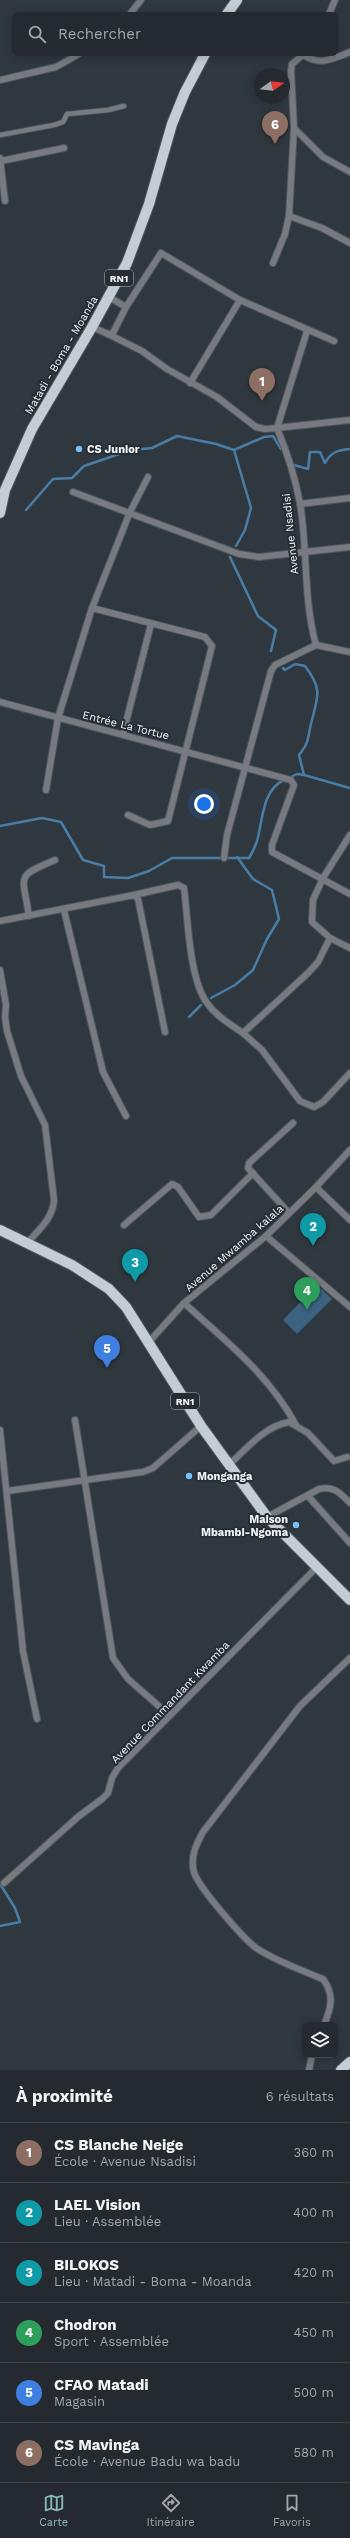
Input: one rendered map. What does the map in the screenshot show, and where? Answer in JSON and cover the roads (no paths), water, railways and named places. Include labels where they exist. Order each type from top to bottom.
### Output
[{"type":"highway","points":[[228,12],[237,0]]},
{"type":"highway","name":"Matadi - Boma - Moanda","points":[[0,513],[3,489],[43,409],[92,328],[127,263],[149,204],[172,124],[185,92],[204,56]]},
{"type":"highway","name":"RN1","points":[[0,1230],[72,1265],[109,1289],[126,1307],[202,1426],[267,1517],[350,1600]]},
{"type":"highway","points":[[341,2070],[350,2062]]},
{"type":"street","points":[[131,12],[140,0]]},
{"type":"street","points":[[330,12],[336,0]]},
{"type":"street","points":[[307,56],[313,61],[323,62],[350,52]]},
{"type":"street","points":[[0,80],[56,67],[75,56]]},
{"type":"street","points":[[273,263],[285,234],[289,216],[294,128],[291,72],[292,64],[302,56]]},
{"type":"street","points":[[0,135],[54,125],[63,122],[67,114],[108,110],[124,106]]},
{"type":"street","points":[[294,128],[323,158],[350,172]]},
{"type":"street","points":[[0,161],[64,148]]},
{"type":"street","points":[[0,156],[5,201]]},
{"type":"street","points":[[289,216],[328,230],[350,243]]},
{"type":"street","points":[[108,334],[113,333],[126,307],[161,253],[240,300],[307,331],[334,341]]},
{"type":"street","points":[[109,297],[126,307]]},
{"type":"street","points":[[190,383],[240,300]]},
{"type":"street","points":[[92,328],[108,334],[142,351],[190,383],[216,397],[256,427],[265,430],[350,420]]},
{"type":"street","points":[[277,428],[307,331]]},
{"type":"street","name":"Avenue Nsadisi","points":[[277,428],[288,454],[300,504],[306,594],[316,645]]},
{"type":"street","points":[[46,790],[58,718],[92,608],[130,512],[148,477]]},
{"type":"street","points":[[73,492],[93,501],[130,512],[240,554],[259,557],[350,547]]},
{"type":"street","points":[[300,504],[350,498]]},
{"type":"street","points":[[92,608],[205,637],[212,646],[185,750],[172,813],[168,821],[150,825],[128,815]]},
{"type":"street","points":[[123,734],[151,624]]},
{"type":"street","points":[[224,858],[227,835],[271,671],[275,665],[316,645],[350,652]]},
{"type":"street","name":"Entrée La Tortue","points":[[0,702],[185,750],[246,768],[282,776],[293,782],[272,850],[275,855],[323,878]]},
{"type":"street","points":[[350,835],[323,878],[313,900],[312,922],[330,938],[350,948]]},
{"type":"street","points":[[29,916],[24,878],[27,871],[55,860]]},
{"type":"street","points":[[323,878],[350,894]]},
{"type":"street","points":[[0,921],[64,910],[178,885],[184,888],[191,951],[201,990],[207,1003],[218,1016],[243,1033],[262,1050],[300,1101],[308,1106],[314,1107],[323,1102],[350,1073]]},
{"type":"street","points":[[134,895],[138,899],[165,1032]]},
{"type":"street","points":[[64,910],[103,1072],[126,1116]]},
{"type":"street","points":[[243,1033],[308,973],[318,962],[330,938]]},
{"type":"street","points":[[0,970],[6,1005],[4,1017],[7,1031],[21,1076],[45,1125],[54,1200],[53,1210],[50,1217],[27,1243]]},
{"type":"street","points":[[289,1213],[248,1168],[249,1163],[293,1123]]},
{"type":"street","name":"Avenue Mwamba kalala","points":[[148,1343],[184,1303],[266,1236],[316,1187],[350,1150]]},
{"type":"street","points":[[124,1225],[172,1184],[178,1187],[199,1217],[211,1215],[253,1173]]},
{"type":"street","points":[[316,1187],[350,1220]]},
{"type":"street","points":[[266,1236],[350,1307]]},
{"type":"street","points":[[184,1303],[265,1378],[282,1400],[296,1425]]},
{"type":"street","points":[[75,1420],[114,1658],[128,1678],[169,1715]]},
{"type":"street","points":[[229,1465],[260,1436],[272,1428],[289,1422],[308,1433],[334,1461],[347,1457]]},
{"type":"street","points":[[6,1491],[143,1472],[153,1468],[202,1426]]},
{"type":"street","points":[[0,1430],[6,1491],[3,1498],[23,1651],[37,1719]]},
{"type":"street","points":[[267,1517],[319,1489],[329,1487],[337,1490],[350,1503]]},
{"type":"street","points":[[308,1496],[350,1543]]},
{"type":"street","name":"Avenue Commandant Kwamba","points":[[4,1883],[79,1816],[108,1794],[112,1778],[118,1768],[317,1567]]},
{"type":"street","points":[[325,2022],[332,2002],[328,1986],[323,1979],[257,1948],[246,1939],[200,1886],[194,1872],[193,1850],[202,1832],[300,1706],[350,1658]]},
{"type":"street","points":[[309,2070],[311,2058]]},
{"type":"waterway","points":[[26,510],[53,479],[72,478],[84,466],[131,450],[152,448],[177,436],[216,444],[234,450],[251,508],[245,530],[236,546]]},
{"type":"waterway","points":[[234,450],[264,437],[273,436],[281,449]]},
{"type":"waterway","points":[[294,465],[308,469],[310,452],[320,452],[325,463],[335,452],[350,449]]},
{"type":"waterway","points":[[230,557],[258,616],[276,630],[271,651]]},
{"type":"waterway","points":[[283,668],[285,670],[295,664],[305,666],[317,688],[317,700],[308,740],[299,755],[304,775]]},
{"type":"waterway","points":[[289,778],[297,774],[304,775],[350,788]]},
{"type":"waterway","points":[[0,826],[42,818],[61,822],[83,860],[104,866],[104,877],[128,878],[149,871],[172,858],[249,858],[257,841],[267,798],[271,791],[284,780]]},
{"type":"waterway","points":[[211,998],[235,985],[253,970],[267,939],[279,919],[272,890],[253,879],[237,857]]},
{"type":"waterway","points":[[189,1017],[201,1005]]},
{"type":"waterway","points":[[0,1884],[15,1908],[20,1922],[0,1926]]},
{"type":"place","name":"CS Mavinga","points":[[275,144]]},
{"type":"place","name":"CS Blanche Neige","points":[[262,401]]},
{"type":"place","name":"CS Junior","points":[[79,449]]},
{"type":"place","name":"LAEL Vision","points":[[313,1246]]},
{"type":"place","name":"BILOKOS","points":[[135,1282]]},
{"type":"place","name":"Chodron","points":[[307,1310]]},
{"type":"place","name":"CFAO Matadi","points":[[107,1368]]},
{"type":"place","name":"Monganga","points":[[189,1476]]},
{"type":"place","name":"Maison Mbambi-Ngoma","points":[[296,1525]]}]
